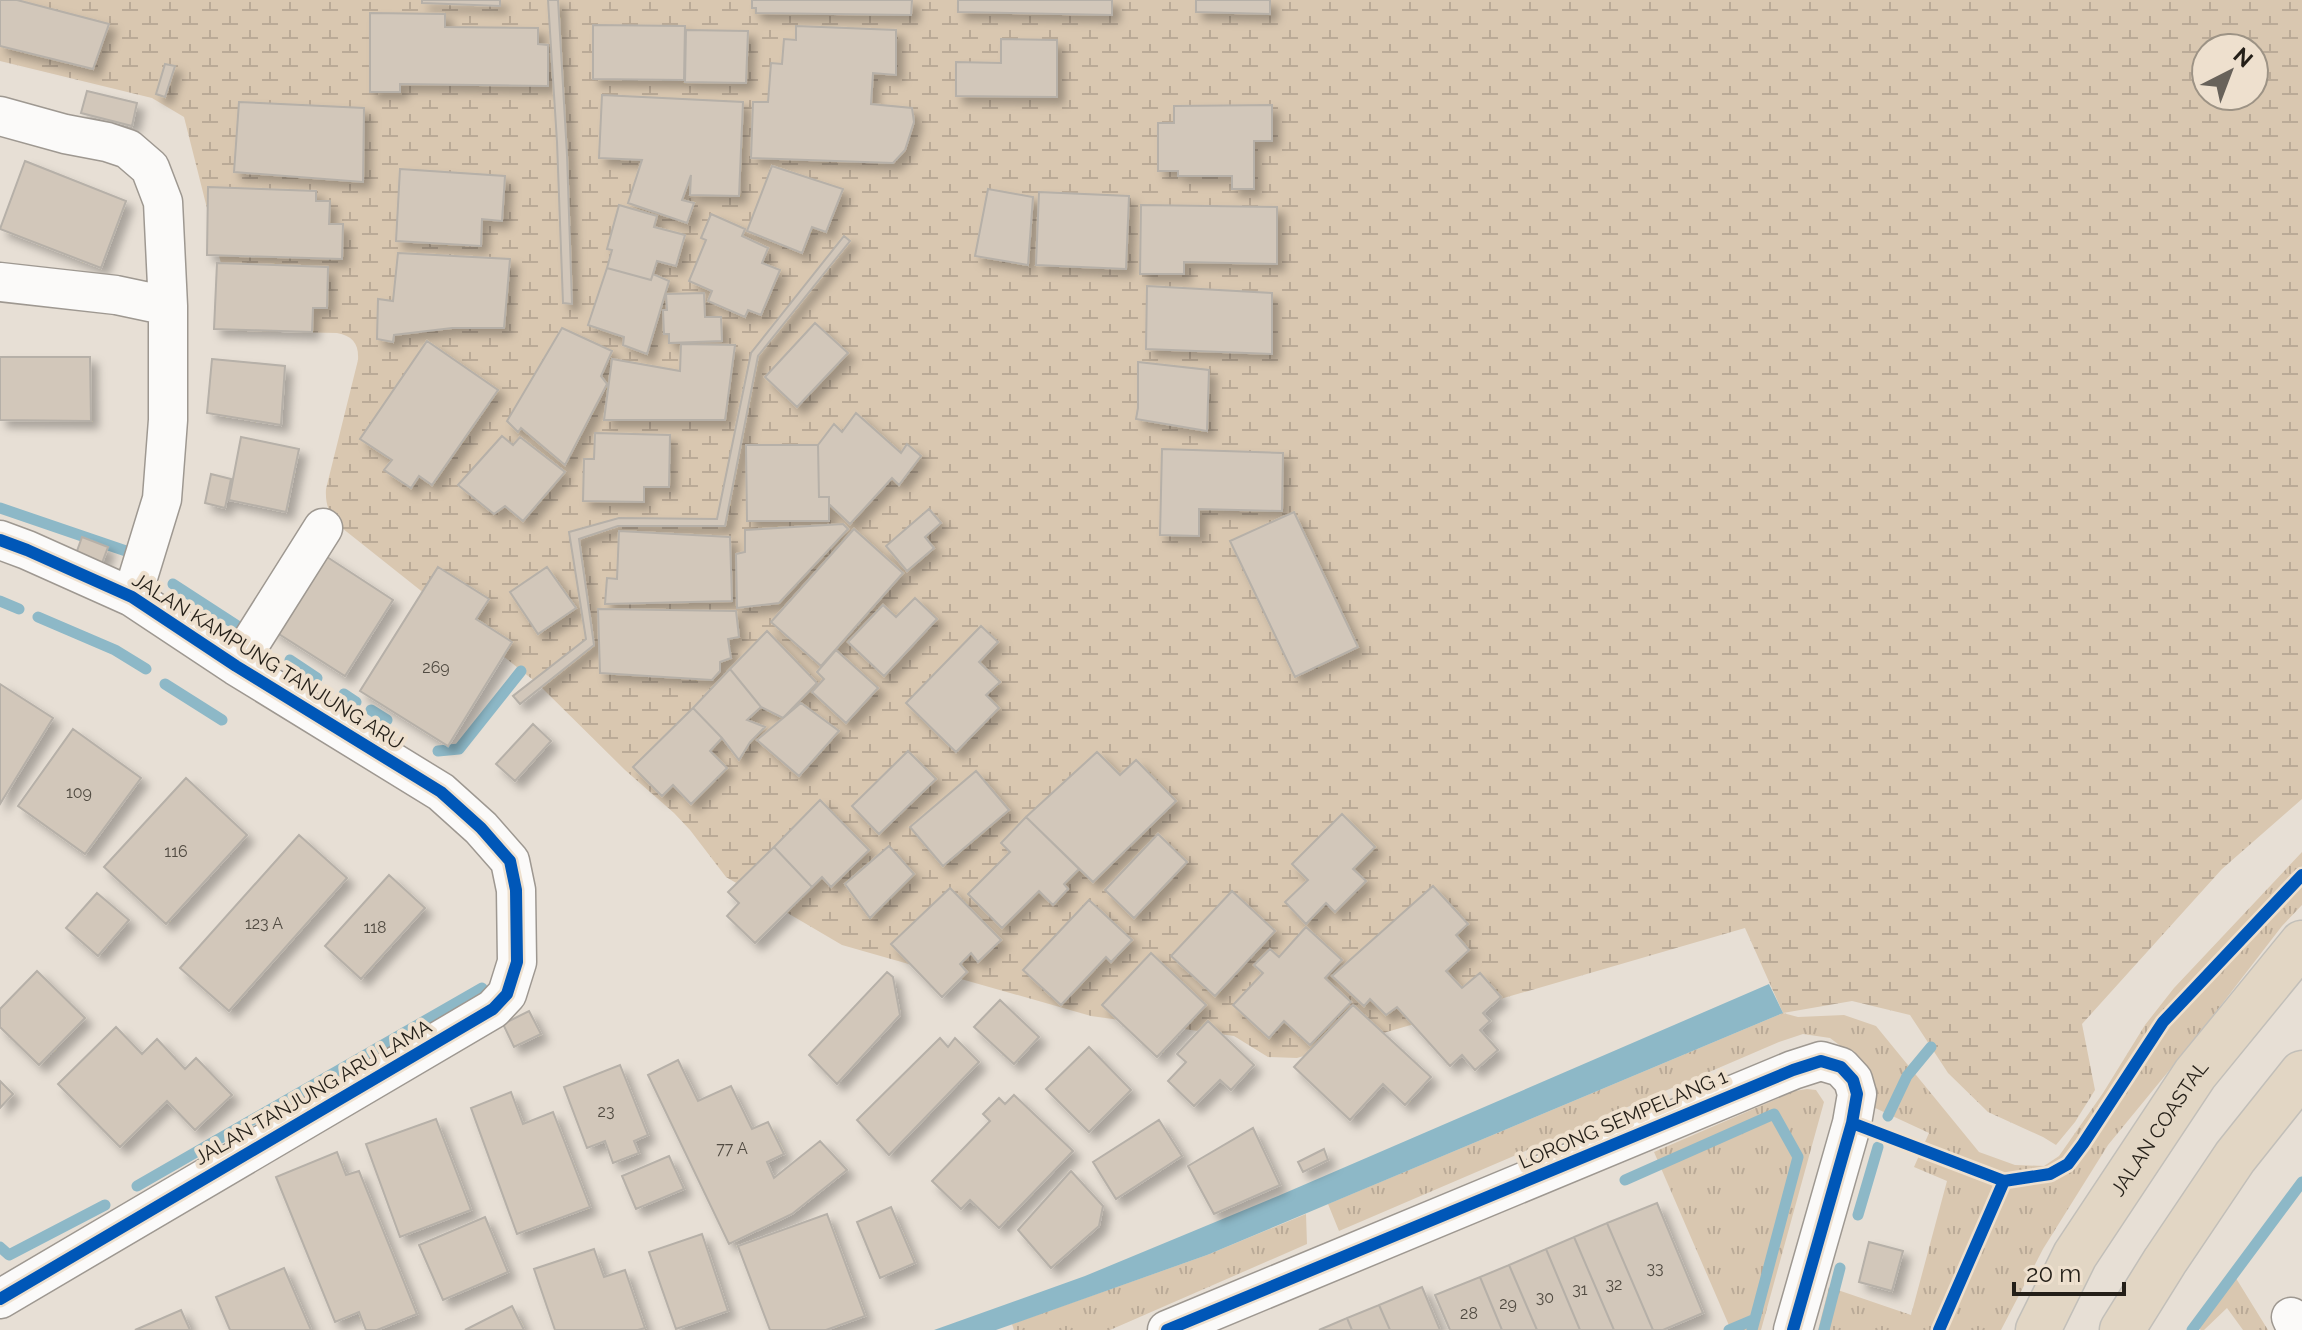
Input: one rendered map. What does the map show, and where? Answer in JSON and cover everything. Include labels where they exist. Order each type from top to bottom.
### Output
[{"type":"highway","name":"JALAN COASTAL","points":[[2038,1330],[2075,1255],[2195,1074],[2302,943]]},
{"type":"highway","points":[[2122,1330],[2235,1157],[2302,1073]]},
{"type":"street","points":[[0,116],[128,149],[150,168],[163,202],[168,306],[168,420],[162,499],[132,597]]},
{"type":"street","points":[[0,282],[116,295],[168,306]]},
{"type":"street","points":[[236,666],[323,528]]},
{"type":"street","name":"JALAN KAMPUNG TANJUNG ARU","points":[[0,540],[132,597],[236,666],[441,792],[497,844]]},
{"type":"street","name":"JALAN TANJUNG ARU LAMA","points":[[1,1296],[493,1009],[507,994],[517,962],[516,890],[510,861],[497,844]]},
{"type":"street","name":"LORONG SEMPELANG 1","points":[[1167,1330],[1821,1061],[1841,1067],[1853,1080],[1857,1094],[1852,1123],[1793,1330]]},
{"type":"green space","points":[[0,0],[2302,0],[2302,799],[2222,869],[2082,1024],[2095,1090],[2056,1145],[1988,1112],[1948,1073],[1910,1015],[1852,1001],[1783,1013],[1745,928],[1297,1058],[1268,1057],[1234,1036],[1091,1016],[842,945],[726,877],[674,813],[625,770],[537,683],[334,519],[327,506],[326,489],[358,360],[356,345],[347,336],[337,333],[238,331],[184,117],[152,98],[0,61]]},
{"type":"green space","points":[[2302,852],[2302,905],[2108,1145],[2043,1249],[2001,1330],[1818,1330],[1829,1287],[1911,1315],[1947,1181],[1914,1167],[1929,1133],[1873,1107],[1858,1059],[1830,1038],[1803,1034],[1779,1042],[1339,1231],[1328,1204],[1783,1013],[1798,1017],[1844,1015],[1876,1026],[1979,1152],[2015,1165],[2044,1166],[2059,1156],[2145,1025],[2174,988]]},
{"type":"green space","points":[[1816,1090],[1824,1102],[1761,1330],[1731,1330],[1654,1152],[1795,1091]]},
{"type":"green space","points":[[1306,1214],[1307,1244],[1110,1330],[1014,1330],[1012,1324],[1207,1255]]},
{"type":"green space","points":[[2234,1275],[2268,1330],[2243,1330],[2227,1308],[2204,1330],[2195,1325]]},
{"type":"water","points":[[1769,984],[1783,1013],[1207,1255],[996,1330],[934,1330],[1085,1276]]},
{"type":"building","points":[[0,0],[17,0],[109,24],[93,69],[0,46]]},
{"type":"building","points":[[422,0],[500,0],[500,6],[422,3]]},
{"type":"building","points":[[548,0],[558,0],[572,304],[563,303]]},
{"type":"building","points":[[752,0],[912,0],[911,15],[756,13]]},
{"type":"building","points":[[958,0],[1112,0],[1112,15],[958,12]]},
{"type":"building","points":[[1196,0],[1270,0],[1270,14],[1196,12]]},
{"type":"building","points":[[370,13],[445,14],[445,27],[538,28],[538,44],[548,45],[548,86],[400,84],[400,92],[370,92]]},
{"type":"building","points":[[593,25],[685,26],[684,80],[593,79]]},
{"type":"building","points":[[796,26],[896,30],[896,75],[873,73],[871,104],[912,108],[914,122],[905,150],[893,163],[751,158],[753,102],[768,102],[771,63],[782,64],[784,39],[796,40]]},
{"type":"building","points":[[686,30],[748,31],[746,83],[685,82]]},
{"type":"building","points":[[1001,39],[1057,40],[1057,97],[956,96],[956,62],[1001,63]]},
{"type":"building","points":[[165,64],[175,66],[165,97],[156,94]]},
{"type":"building","points":[[87,91],[137,103],[132,126],[81,113]]},
{"type":"building","points":[[602,95],[743,102],[739,196],[690,195],[691,175],[682,200],[694,203],[687,223],[628,203],[642,160],[599,158]]},
{"type":"building","points":[[239,102],[364,108],[363,182],[234,172]]},
{"type":"building","points":[[1272,105],[1272,141],[1254,141],[1254,189],[1232,189],[1232,176],[1178,176],[1178,171],[1158,171],[1158,123],[1174,123],[1174,106]]},
{"type":"building","points":[[25,161],[126,201],[101,268],[0,229]]},
{"type":"building","points":[[772,166],[843,189],[826,232],[812,227],[802,253],[747,231]]},
{"type":"building","points":[[400,169],[505,176],[502,221],[482,219],[481,246],[396,241]]},
{"type":"building","points":[[208,187],[316,191],[316,201],[330,201],[329,224],[343,224],[342,259],[207,255]]},
{"type":"building","points":[[988,189],[1033,197],[1028,265],[975,256]]},
{"type":"building","points":[[1039,192],[1129,196],[1126,269],[1036,265]]},
{"type":"building","points":[[619,205],[657,216],[654,227],[685,235],[676,266],[657,261],[651,280],[607,268],[612,250],[607,249]]},
{"type":"building","points":[[1141,205],[1277,207],[1277,264],[1184,262],[1184,274],[1140,274]]},
{"type":"building","points":[[711,214],[745,229],[742,236],[768,248],[762,263],[780,270],[761,315],[748,310],[745,317],[708,301],[712,291],[689,281],[706,240],[701,238]]},
{"type":"building","points":[[844,236],[850,241],[758,356],[725,526],[618,526],[579,539],[594,645],[520,704],[513,696],[586,639],[569,532],[619,518],[717,519],[751,353]]},
{"type":"building","points":[[398,253],[510,259],[504,328],[452,328],[394,335],[393,342],[377,339],[378,299],[393,301]]},
{"type":"building","points":[[217,263],[328,267],[327,308],[313,308],[312,332],[214,329]]},
{"type":"building","points":[[607,268],[651,280],[653,274],[669,281],[647,354],[623,345],[624,337],[588,325]]},
{"type":"building","points":[[1147,286],[1272,293],[1272,354],[1146,349]]},
{"type":"building","points":[[704,293],[705,317],[721,317],[722,341],[669,343],[669,334],[664,334],[666,294]]},
{"type":"building","points":[[815,323],[848,353],[797,407],[765,377]]},
{"type":"building","points":[[562,328],[612,351],[601,376],[607,384],[565,465],[521,428],[518,432],[507,421]]},
{"type":"building","points":[[427,341],[498,390],[432,485],[419,476],[411,488],[384,470],[392,460],[360,439]]},
{"type":"building","points":[[681,344],[735,345],[725,420],[604,420],[612,359],[680,371]]},
{"type":"building","points":[[0,357],[90,357],[91,421],[0,420]]},
{"type":"building","points":[[212,359],[285,366],[281,425],[207,413]]},
{"type":"building","points":[[1138,362],[1209,370],[1207,431],[1136,419]]},
{"type":"building","points":[[856,413],[901,453],[907,444],[921,456],[899,485],[892,478],[850,524],[829,504],[829,497],[819,497],[818,445],[834,424],[842,432]]},
{"type":"building","points":[[595,433],[670,435],[669,487],[644,487],[644,502],[583,501],[584,459],[594,459]]},
{"type":"building","points":[[502,436],[513,445],[520,437],[565,472],[523,521],[505,506],[494,514],[458,485]]},
{"type":"building","points":[[241,437],[299,449],[286,512],[229,500]]},
{"type":"building","points":[[746,445],[818,445],[819,497],[829,497],[829,521],[747,521]]},
{"type":"building","points":[[1162,449],[1283,453],[1282,511],[1199,509],[1199,536],[1160,535]]},
{"type":"building","points":[[211,474],[231,479],[225,508],[205,503]]},
{"type":"building","points":[[929,509],[941,523],[925,537],[934,548],[907,571],[886,546]]},
{"type":"building","points":[[1294,512],[1358,647],[1295,677],[1230,541]]},
{"type":"building","points":[[843,524],[848,529],[779,603],[737,608],[736,554],[745,552],[745,530]]},
{"type":"building","points":[[854,529],[903,573],[821,666],[771,622]]},
{"type":"building","points":[[619,531],[730,537],[732,601],[605,604],[607,578],[617,579]]},
{"type":"building","points":[[82,537],[108,547],[102,563],[76,554]]},
{"type":"building","points":[[321,553],[393,600],[345,676],[271,629]]},
{"type":"building","points":[[438,567],[489,599],[476,619],[512,642],[448,746],[360,691]]},
{"type":"building","points":[[547,567],[576,608],[538,634],[510,592]]},
{"type":"building","points":[[915,598],[937,619],[884,676],[848,642],[883,605],[896,617]]},
{"type":"building","points":[[598,609],[736,611],[739,637],[728,639],[731,658],[720,662],[720,671],[712,680],[600,673]]},
{"type":"building","points":[[981,626],[998,642],[979,662],[1000,682],[986,695],[999,708],[956,752],[906,703]]},
{"type":"building","points":[[767,631],[817,683],[783,718],[761,707],[730,669]]},
{"type":"building","points":[[836,650],[878,688],[846,723],[812,692],[824,679],[817,672]]},
{"type":"building","points":[[730,669],[761,707],[747,720],[765,727],[750,742],[739,760],[693,708]]},
{"type":"building","points":[[0,684],[53,718],[0,804]]},
{"type":"building","points":[[801,703],[839,731],[799,776],[757,740]]},
{"type":"building","points":[[693,708],[722,738],[710,751],[727,768],[691,804],[673,785],[662,796],[633,767]]},
{"type":"building","points":[[533,724],[551,741],[515,781],[496,764]]},
{"type":"building","points":[[73,729],[141,778],[85,854],[18,806]]},
{"type":"building","points":[[908,751],[936,779],[879,834],[852,806]]},
{"type":"building","points":[[1097,752],[1120,775],[1136,760],[1176,801],[1093,882],[1026,817]]},
{"type":"building","points":[[976,771],[1009,810],[943,866],[910,827]]},
{"type":"building","points":[[186,778],[247,835],[166,924],[104,867]]},
{"type":"building","points":[[820,800],[869,850],[831,887],[822,877],[812,887],[774,847]]},
{"type":"building","points":[[1342,814],[1375,847],[1353,869],[1366,881],[1335,912],[1326,903],[1306,924],[1285,902],[1308,880],[1292,864]]},
{"type":"building","points":[[1026,817],[1079,869],[1064,884],[1068,889],[1053,905],[1039,891],[1002,928],[968,894],[1010,852],[1001,843]]},
{"type":"building","points":[[1158,834],[1187,862],[1134,918],[1105,890]]},
{"type":"building","points":[[299,835],[347,878],[229,1011],[180,968]]},
{"type":"building","points":[[889,846],[914,874],[870,918],[845,884]]},
{"type":"building","points":[[774,847],[812,887],[755,943],[727,916],[739,903],[728,892]]},
{"type":"building","points":[[389,875],[425,908],[361,979],[325,946]]},
{"type":"building","points":[[1433,886],[1468,924],[1456,935],[1469,950],[1446,971],[1462,988],[1480,973],[1501,997],[1483,1013],[1490,1021],[1480,1030],[1498,1050],[1475,1070],[1462,1055],[1450,1066],[1397,1007],[1386,1015],[1370,999],[1364,1006],[1332,976]]},
{"type":"building","points":[[950,888],[1001,940],[978,962],[971,953],[960,964],[967,972],[942,997],[891,944]]},
{"type":"building","points":[[1232,891],[1275,931],[1215,996],[1171,956]]},
{"type":"building","points":[[97,893],[129,920],[98,956],[66,928]]},
{"type":"building","points":[[1089,900],[1132,940],[1111,962],[1106,957],[1061,1005],[1023,970]]},
{"type":"building","points":[[1306,927],[1342,960],[1325,978],[1351,1002],[1310,1045],[1284,1021],[1269,1038],[1233,1005],[1263,973],[1254,965],[1270,949],[1279,957]]},
{"type":"building","points":[[1151,953],[1206,1005],[1157,1057],[1102,1005]]},
{"type":"building","points":[[37,971],[85,1018],[39,1065],[0,1027],[0,1009]]},
{"type":"building","points":[[887,972],[893,977],[900,1015],[837,1084],[809,1055]]},
{"type":"building","points":[[1000,1000],[1039,1037],[1014,1064],[974,1027]]},
{"type":"building","points":[[1353,1005],[1431,1077],[1405,1105],[1383,1084],[1350,1120],[1294,1067]]},
{"type":"building","points":[[529,1011],[541,1034],[514,1047],[503,1024]]},
{"type":"building","points":[[1208,1021],[1254,1065],[1231,1090],[1220,1080],[1194,1106],[1168,1081],[1186,1062],[1177,1054]]},
{"type":"building","points":[[116,1027],[142,1054],[157,1039],[185,1069],[196,1058],[232,1095],[195,1130],[167,1101],[120,1147],[58,1084]]},
{"type":"building","points":[[940,1038],[948,1047],[955,1038],[979,1062],[889,1155],[857,1120]]},
{"type":"building","points":[[1089,1047],[1131,1090],[1089,1132],[1046,1089]]},
{"type":"building","points":[[678,1060],[698,1101],[731,1086],[752,1129],[768,1122],[784,1154],[767,1162],[774,1178],[820,1141],[847,1170],[792,1214],[729,1244],[648,1075]]},
{"type":"building","points":[[620,1065],[648,1135],[634,1141],[639,1153],[613,1163],[605,1141],[587,1148],[564,1087]]},
{"type":"building","points":[[0,1081],[13,1094],[0,1108]]},
{"type":"building","points":[[511,1092],[523,1124],[553,1112],[590,1207],[517,1234],[471,1108]]},
{"type":"building","points":[[1014,1095],[1073,1151],[999,1228],[970,1200],[961,1209],[932,1181],[990,1121],[983,1114],[999,1098],[1005,1104]]},
{"type":"building","points":[[436,1119],[471,1210],[400,1237],[366,1144]]},
{"type":"building","points":[[1159,1120],[1182,1156],[1116,1199],[1093,1162]]},
{"type":"building","points":[[1253,1128],[1280,1185],[1214,1214],[1188,1166]]},
{"type":"building","points":[[1324,1149],[1328,1160],[1303,1172],[1298,1162]]},
{"type":"building","points":[[337,1152],[346,1175],[359,1171],[417,1314],[377,1330],[366,1330],[359,1312],[335,1322],[276,1177]]},
{"type":"building","points":[[669,1156],[684,1189],[636,1209],[622,1176]]},
{"type":"building","points":[[1071,1171],[1103,1206],[1099,1226],[1051,1268],[1018,1230]]},
{"type":"building","points":[[1657,1203],[1703,1313],[1663,1330],[1653,1330],[1607,1223]]},
{"type":"building","points":[[891,1207],[915,1263],[880,1278],[857,1222]]},
{"type":"building","points":[[827,1214],[865,1316],[826,1330],[770,1330],[738,1246]]},
{"type":"building","points":[[485,1217],[508,1272],[443,1300],[419,1245]]},
{"type":"building","points":[[1607,1223],[1653,1330],[1614,1330],[1574,1237]]},
{"type":"building","points":[[702,1234],[728,1311],[676,1329],[649,1252]]},
{"type":"building","points":[[1574,1237],[1614,1330],[1580,1330],[1546,1249]]},
{"type":"building","points":[[1869,1242],[1903,1251],[1892,1291],[1859,1282]]},
{"type":"building","points":[[594,1249],[604,1277],[625,1270],[645,1328],[555,1330],[534,1269]]},
{"type":"building","points":[[1546,1249],[1580,1330],[1537,1330],[1509,1265]]},
{"type":"building","points":[[1509,1265],[1537,1330],[1502,1330],[1480,1277]]},
{"type":"building","points":[[284,1268],[311,1330],[230,1330],[216,1297]]},
{"type":"building","points":[[1480,1277],[1502,1330],[1450,1330],[1435,1295]]},
{"type":"building","points":[[1422,1287],[1440,1330],[1390,1330],[1379,1305]]},
{"type":"building","points":[[1379,1305],[1390,1330],[1352,1330],[1347,1318]]},
{"type":"building","points":[[512,1306],[524,1330],[465,1330]]},
{"type":"building","points":[[181,1310],[190,1330],[135,1330]]},
{"type":"building","points":[[1347,1318],[1352,1330],[1319,1330]]},
{"type":"waterway","points":[[0,508],[126,551]]},
{"type":"waterway","points":[[173,584],[250,634]]},
{"type":"waterway","points":[[0,601],[19,609]]},
{"type":"waterway","points":[[38,617],[115,650],[146,669]]},
{"type":"waterway","points":[[290,660],[317,678]]},
{"type":"waterway","points":[[438,751],[459,749],[521,671]]},
{"type":"waterway","points":[[165,684],[222,720]]},
{"type":"waterway","points":[[344,694],[356,702]]},
{"type":"waterway","points":[[371,710],[387,720]]},
{"type":"waterway","points":[[137,1186],[482,988]]},
{"type":"waterway","points":[[1888,1116],[1907,1076],[1931,1047]]},
{"type":"waterway","points":[[1625,1180],[1774,1114],[1798,1157],[1752,1330]]},
{"type":"waterway","points":[[1858,1215],[1878,1147]]},
{"type":"waterway","points":[[2192,1330],[2302,1182]]},
{"type":"waterway","points":[[0,1247],[9,1255],[105,1205]]},
{"type":"waterway","points":[[1824,1330],[1840,1268]]},
{"type":"waterway","points":[[1729,1330],[1755,1319]]},
{"type":"cycle path","points":[[0,540],[132,597],[236,666],[441,792],[481,828],[510,861],[516,890],[517,962],[507,994],[493,1009],[0,1299]]},
{"type":"cycle path","points":[[1939,1330],[2004,1181],[2050,1174],[2068,1164],[2163,1022],[2302,875]]},
{"type":"cycle path","points":[[1167,1330],[1821,1061],[1841,1067],[1853,1080],[1857,1094],[1852,1123],[1793,1330]]},
{"type":"cycle path","points":[[1852,1123],[2004,1181]]}]
